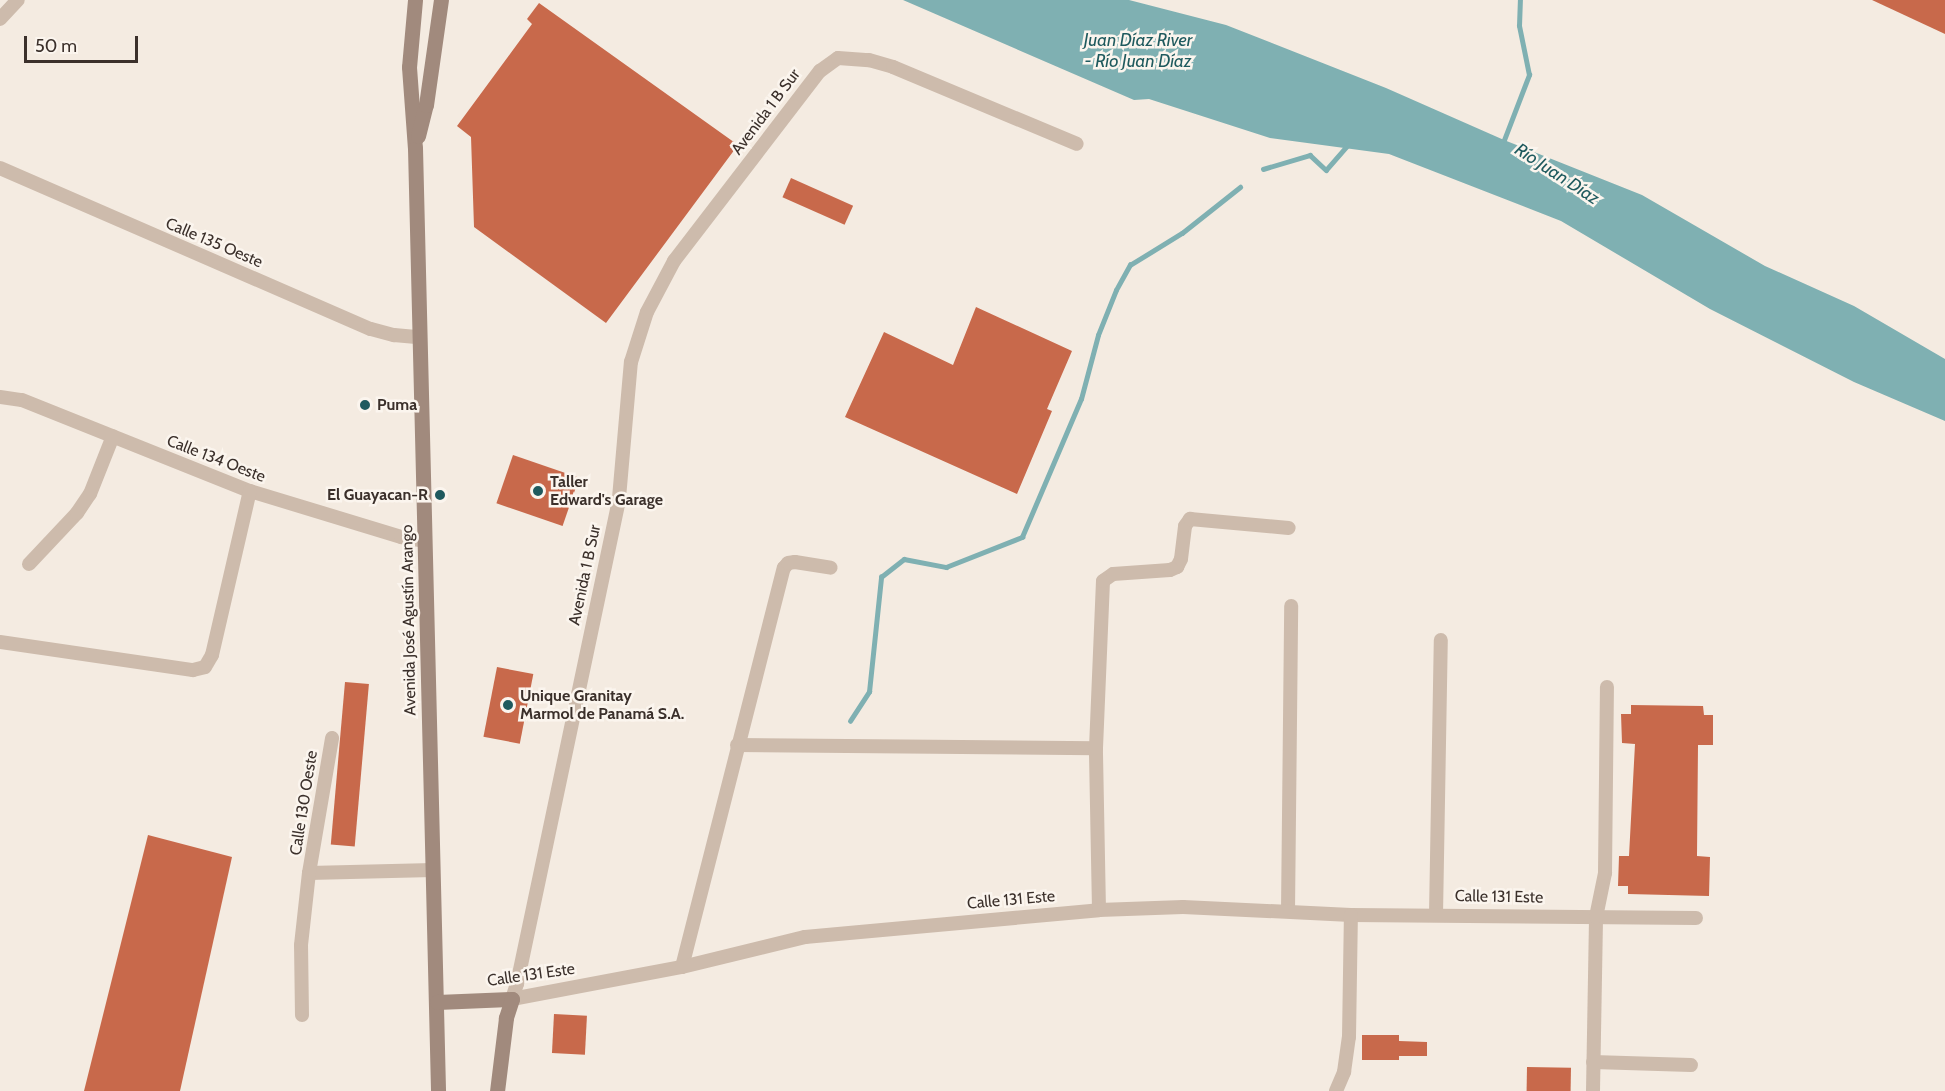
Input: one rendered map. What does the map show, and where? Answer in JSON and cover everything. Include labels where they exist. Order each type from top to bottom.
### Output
[{"type":"main road","name":"Avenida José Agustín Arango","points":[[415,0],[410,67],[415,148],[438,1091]]},
{"type":"main road","name":"Avenida José Agustín Arango","points":[[415,148],[426,105],[441,0]]},
{"type":"main road","name":"Calle 131 Este","points":[[437,1002],[512,999]]},
{"type":"main road","name":"Avenida 1 B Sur","points":[[497,1091],[506,1018],[512,999]]},
{"type":"street","points":[[0,19],[18,0]]},
{"type":"street","name":"Avenida 1 B Sur","points":[[512,999],[619,498],[631,362],[647,312],[674,261],[820,71],[838,58],[869,60],[893,67],[1077,144]]},
{"type":"street","name":"Calle 135 Oeste","points":[[0,168],[370,329],[394,335],[419,337]]},
{"type":"street","name":"Calle 134 Oeste","points":[[0,397],[22,400],[250,491],[401,537],[425,541]]},
{"type":"street","points":[[29,564],[77,513],[90,494],[114,436]]},
{"type":"street","points":[[0,642],[193,670],[205,667],[212,655],[250,491]]},
{"type":"street","points":[[1099,910],[1096,748],[1103,585],[1106,578],[1113,574],[1170,570],[1177,567],[1181,558],[1185,526],[1190,519],[1289,528]]},
{"type":"street","points":[[682,967],[737,745],[785,566],[795,562],[831,568]]},
{"type":"street","points":[[1288,911],[1291,606]]},
{"type":"street","points":[[1436,915],[1442,640]]},
{"type":"street","points":[[1593,1091],[1596,916],[1605,873],[1607,687]]},
{"type":"street","name":"Calle 130 Oeste","points":[[302,1015],[301,945],[309,873],[332,738]]},
{"type":"street","points":[[737,745],[1096,748]]},
{"type":"street","name":"Calle 130 Oeste","points":[[309,873],[433,870]]},
{"type":"street","name":"Calle 131 Este","points":[[512,999],[682,967],[805,937],[1099,910],[1183,907],[1351,915],[1696,918]]},
{"type":"street","points":[[1336,1091],[1344,1072],[1349,1037],[1351,915]]},
{"type":"street","points":[[1593,1062],[1691,1065]]},
{"type":"water","name":"Juan Díaz River - Río Juan Díaz","points":[[903,0],[1129,0],[1226,25],[1386,88],[1504,140],[1642,195],[1765,266],[1854,306],[1945,359],[1945,421],[1854,382],[1710,309],[1561,221],[1389,154],[1270,138],[1149,99],[1134,100]]},
{"type":"building","points":[[1872,0],[1945,0],[1945,34]]},
{"type":"building","points":[[539,3],[738,145],[606,323],[474,227],[471,137],[457,126],[532,24],[527,19]]},
{"type":"building","points":[[791,178],[853,206],[845,225],[782,197]]},
{"type":"building","points":[[976,307],[1072,351],[1047,409],[1052,411],[1017,494],[845,417],[884,332],[953,365]]},
{"type":"building","name":"Taller Edward's Garage","points":[[513,455],[579,478],[563,526],[496,503]]},
{"type":"building","name":"Unique Granitay Marmol de Panamá S.A.","points":[[497,667],[533,674],[520,744],[483,737]]},
{"type":"building","points":[[345,682],[369,684],[355,846],[331,844]]},
{"type":"building","points":[[1631,705],[1703,706],[1704,715],[1713,715],[1713,745],[1698,745],[1697,856],[1710,857],[1709,896],[1628,894],[1628,886],[1618,886],[1619,856],[1629,856],[1635,744],[1622,743],[1621,714],[1631,714]]},
{"type":"building","points":[[148,835],[232,857],[180,1091],[84,1091]]},
{"type":"building","points":[[554,1014],[587,1016],[585,1055],[552,1053]]},
{"type":"building","points":[[1362,1035],[1399,1035],[1399,1041],[1427,1042],[1427,1056],[1399,1056],[1399,1060],[1362,1060]]},
{"type":"building","points":[[1527,1067],[1571,1068],[1571,1091],[1527,1091]]},
{"type":"waterway","points":[[1504,140],[1529,75],[1519,26],[1520,0]]},
{"type":"waterway","points":[[1263,169],[1310,155],[1326,170],[1349,144]]},
{"type":"waterway","points":[[850,721],[869,692],[881,577],[904,559],[946,567],[1022,537],[1081,399],[1098,335],[1116,290],[1130,265],[1182,233],[1240,187]]},
{"type":"place","name":"Puma","points":[[365,405]]},
{"type":"place","name":"Taller Edward's Garage","points":[[538,491]]},
{"type":"place","name":"El Guayacan-R","points":[[440,495]]},
{"type":"place","name":"Unique Granitay Marmol de Panamá S.A.","points":[[508,705]]},
{"type":"water label","name":"Río Juan Díaz","points":[[1557,174]]}]
